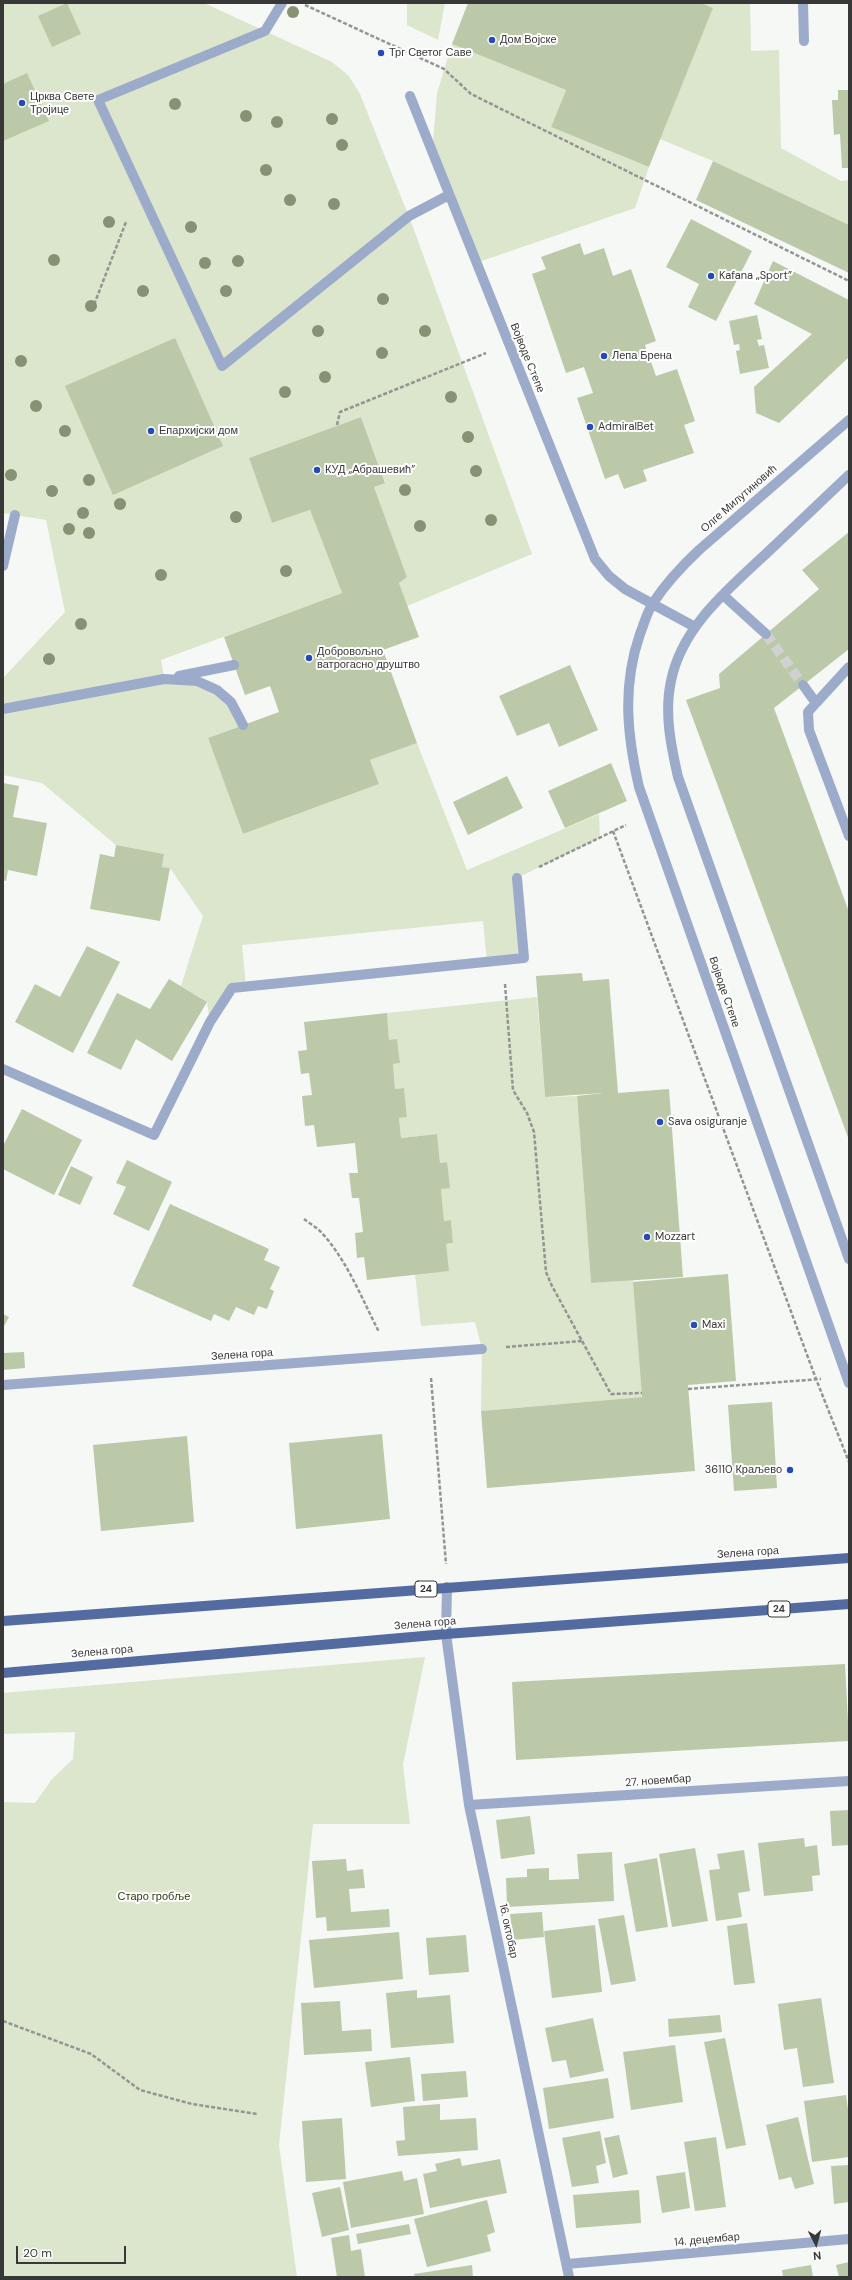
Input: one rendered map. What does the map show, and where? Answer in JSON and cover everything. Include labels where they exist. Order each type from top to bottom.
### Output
[{"type":"main road","name":"Зелена гора","points":[[3,1621],[849,1558]]},
{"type":"main road","name":"Зелена гора","points":[[3,1673],[446,1634],[849,1604]]},
{"type":"street","points":[[282,3],[264,31],[98,100],[222,366],[409,216],[449,195]]},
{"type":"street","points":[[803,3],[804,41]]},
{"type":"street","name":"Војводе Степе","points":[[410,96],[596,559],[608,576],[625,589],[695,627]]},
{"type":"street","name":"Олге Милутиновић","points":[[653,604],[681,567],[699,550],[849,420]]},
{"type":"street","points":[[849,475],[723,595],[695,627],[682,650],[671,681],[668,714],[670,744],[678,777],[849,1259]]},
{"type":"street","points":[[3,566],[15,515]]},
{"type":"street","points":[[723,595],[766,634]]},
{"type":"street","name":"Војводе Степе","points":[[653,604],[634,653],[628,687],[627,717],[630,750],[648,814],[848,1380]]},
{"type":"street","points":[[3,709],[234,665]]},
{"type":"street","points":[[849,667],[808,712],[809,730],[849,836]]},
{"type":"street","points":[[164,679],[197,681],[217,690],[231,702],[243,725]]},
{"type":"street","points":[[803,685],[816,703]]},
{"type":"street","points":[[3,1069],[154,1135],[210,1022],[232,988],[524,958],[517,878]]},
{"type":"street","name":"Зелена гора","points":[[3,1384],[482,1349]]},
{"type":"street","name":"16. октобар","points":[[447,1587],[446,1634],[469,1805],[569,2277]]},
{"type":"street","name":"27. новембар","points":[[469,1805],[849,1781]]},
{"type":"street","name":"14. децембар","points":[[567,2264],[849,2239]]},
{"type":"path","points":[[302,3],[444,69],[471,94],[849,281]]},
{"type":"path","points":[[92,310],[140,188]]},
{"type":"path","points":[[337,425],[340,412],[509,344]]},
{"type":"path","points":[[517,878],[648,814]]},
{"type":"path","points":[[613,830],[816,1379],[849,1462]]},
{"type":"path","points":[[506,1000],[513,1090],[527,1113],[534,1132],[546,1272],[611,1394],[642,1392]]},
{"type":"path","points":[[304,1219],[321,1232],[337,1254],[392,1356]]},
{"type":"path","points":[[482,1349],[582,1341]]},
{"type":"path","points":[[429,1353],[447,1587]]},
{"type":"path","points":[[688,1389],[816,1379],[848,1380]]},
{"type":"path","points":[[3,2021],[91,2054],[140,2090],[192,2104],[257,2114]]},
{"type":"green space","points":[[3,3],[204,3],[332,62],[348,75],[360,94],[413,227],[532,554],[407,606],[399,583],[407,577],[374,487],[385,482],[361,417],[249,458],[272,523],[310,510],[342,593],[161,660],[164,679],[217,690],[243,725],[208,738],[243,834],[379,784],[370,760],[417,743],[467,870],[599,814],[600,838],[517,878],[524,958],[487,962],[483,921],[242,945],[246,987],[232,989],[210,1022],[207,1002],[181,986],[203,916],[170,868],[162,867],[164,854],[116,845],[42,783],[3,775],[3,678],[65,612],[46,520],[3,513]]},
{"type":"green space","points":[[407,3],[445,3],[438,40],[407,25]]},
{"type":"green space","points":[[701,3],[750,3],[751,51],[779,50],[781,148],[841,181],[849,180],[849,225],[713,161],[660,139],[713,8]]},
{"type":"green space","points":[[452,44],[566,90],[551,127],[649,167],[635,208],[476,263],[432,153],[437,93]]},
{"type":"green space","points":[[537,997],[545,1097],[577,1096],[591,1283],[633,1280],[642,1397],[481,1411],[482,1349],[475,1322],[421,1326],[415,1274],[446,1244],[453,1243],[451,1220],[444,1221],[441,1189],[447,1162],[440,1163],[437,1134],[401,1138],[399,1118],[407,1116],[404,1088],[395,1089],[393,1064],[400,1063],[397,1040],[389,1040],[387,1013]]},
{"type":"green space","name":"Старо гробље","points":[[425,1657],[403,1765],[410,1824],[313,1824],[279,2145],[297,2277],[3,2277],[3,1802],[35,1803],[52,1779],[73,1759],[75,1732],[3,1734],[3,1693]]},
{"type":"building","points":[[67,3],[81,34],[52,47],[38,16]]},
{"type":"building","points":[[468,3],[701,3],[713,8],[649,167],[551,127],[566,90],[452,44]]},
{"type":"building","name":"Црква Свете Тројице","points":[[27,73],[49,121],[3,141],[3,84]]},
{"type":"building","points":[[838,90],[849,90],[849,168],[842,168],[840,134],[834,135],[832,100],[838,100]]},
{"type":"building","points":[[713,161],[849,225],[849,273],[696,200]]},
{"type":"building","name":"Kafana „Sport”","points":[[691,219],[752,251],[716,321],[688,307],[699,284],[666,267]]},
{"type":"building","name":"Лепа Брена","points":[[580,243],[584,255],[604,248],[613,276],[631,269],[656,341],[645,345],[656,376],[677,369],[695,421],[684,425],[694,453],[643,470],[647,481],[624,489],[618,474],[605,479],[577,398],[593,393],[584,367],[566,373],[532,274],[546,269],[541,257]]},
{"type":"building","points":[[773,261],[849,300],[849,357],[779,423],[756,413],[754,387],[812,334],[754,304]]},
{"type":"building","points":[[757,315],[762,339],[757,340],[759,346],[764,345],[769,368],[740,374],[736,351],[740,350],[739,344],[734,345],[729,321]]},
{"type":"building","name":"Епархијски дом","points":[[175,338],[223,446],[113,495],[65,386]]},
{"type":"building","name":"Добровољно ватрогасно друштво","points":[[361,417],[385,483],[374,487],[407,577],[399,583],[419,637],[383,650],[417,743],[370,760],[379,784],[243,834],[208,738],[279,712],[270,686],[245,695],[224,637],[342,593],[310,510],[272,523],[249,458]]},
{"type":"building","points":[[849,532],[849,649],[774,708],[849,912],[849,1140],[686,700],[720,688],[719,674],[819,589],[802,570]]},
{"type":"building","points":[[570,665],[598,730],[559,747],[549,723],[517,736],[499,696]]},
{"type":"building","points":[[611,763],[627,801],[565,828],[548,791]]},
{"type":"building","points":[[507,776],[523,808],[468,835],[453,802]]},
{"type":"building","points":[[3,783],[19,786],[13,817],[47,823],[37,876],[8,870],[6,881],[3,880]]},
{"type":"building","points":[[116,845],[164,854],[162,867],[170,868],[160,921],[90,909],[100,854],[114,857]]},
{"type":"building","points":[[87,946],[120,962],[73,1053],[15,1022],[35,984],[60,997]]},
{"type":"building","points":[[582,973],[583,981],[609,979],[618,1093],[669,1089],[683,1277],[591,1283],[577,1096],[603,1093],[545,1097],[536,976]]},
{"type":"building","points":[[169,979],[207,1002],[172,1061],[136,1039],[121,1070],[87,1053],[117,993],[150,1009]]},
{"type":"building","points":[[387,1013],[389,1040],[397,1039],[400,1063],[393,1064],[395,1089],[404,1088],[407,1117],[399,1118],[401,1138],[437,1134],[440,1163],[447,1162],[450,1188],[441,1189],[444,1221],[451,1220],[453,1243],[446,1244],[449,1271],[367,1280],[364,1257],[357,1258],[355,1233],[363,1232],[359,1198],[352,1198],[349,1173],[358,1173],[355,1143],[317,1147],[314,1125],[305,1126],[302,1096],[312,1095],[309,1073],[301,1074],[298,1051],[307,1050],[304,1022]]},
{"type":"building","points":[[22,1109],[82,1140],[54,1195],[3,1169],[3,1146]]},
{"type":"building","points":[[127,1160],[172,1182],[149,1231],[113,1214],[126,1187],[116,1183]]},
{"type":"building","points":[[71,1166],[93,1177],[80,1205],[58,1195]]},
{"type":"building","points":[[170,1204],[269,1249],[264,1260],[280,1267],[270,1289],[274,1291],[267,1309],[258,1306],[254,1315],[236,1307],[229,1321],[214,1314],[211,1321],[132,1286]]},
{"type":"building","points":[[728,1274],[736,1381],[688,1385],[695,1471],[487,1488],[481,1411],[642,1397],[633,1282]]},
{"type":"building","points":[[3,1314],[9,1317],[3,1328]]},
{"type":"building","points":[[24,1352],[25,1368],[3,1370],[3,1353]]},
{"type":"building","points":[[772,1402],[777,1488],[734,1491],[728,1405]]},
{"type":"building","points":[[382,1434],[390,1519],[296,1529],[289,1443]]},
{"type":"building","points":[[187,1436],[194,1522],[101,1531],[93,1445]]},
{"type":"building","points":[[845,1664],[849,1741],[516,1760],[512,1682]]},
{"type":"building","points":[[849,1810],[849,1845],[832,1846],[830,1811]]},
{"type":"building","points":[[530,1816],[535,1854],[501,1859],[496,1820]]},
{"type":"building","points":[[804,1838],[805,1847],[817,1845],[820,1875],[812,1876],[813,1891],[764,1896],[758,1843]]},
{"type":"building","points":[[695,1848],[708,1921],[672,1927],[659,1854]]},
{"type":"building","points":[[744,1850],[750,1891],[738,1893],[742,1917],[716,1921],[709,1870],[720,1869],[717,1854]]},
{"type":"building","points":[[612,1852],[614,1901],[507,1907],[506,1878],[527,1877],[527,1869],[549,1868],[549,1880],[579,1879],[577,1854]]},
{"type":"building","points":[[657,1858],[668,1927],[636,1932],[624,1864]]},
{"type":"building","points":[[346,1859],[347,1871],[363,1869],[365,1888],[349,1889],[351,1912],[389,1909],[390,1927],[327,1931],[326,1917],[316,1918],[312,1861]]},
{"type":"building","points":[[542,1912],[544,1937],[513,1940],[510,1914]]},
{"type":"building","points":[[624,1915],[636,1981],[611,1985],[598,1919]]},
{"type":"building","points":[[747,1923],[755,1983],[734,1985],[727,1926]]},
{"type":"building","points":[[595,1925],[602,1992],[552,1998],[544,1931]]},
{"type":"building","points":[[399,1932],[403,1979],[314,1988],[309,1940]]},
{"type":"building","points":[[466,1935],[469,1972],[429,1975],[426,1938]]},
{"type":"building","points":[[417,1990],[417,1998],[450,1995],[454,2043],[391,2048],[386,1993]]},
{"type":"building","points":[[821,1998],[834,2083],[803,2087],[797,2048],[784,2050],[778,2004]]},
{"type":"building","points":[[340,2001],[342,2031],[371,2029],[372,2051],[304,2055],[301,2003]]},
{"type":"building","points":[[720,2015],[722,2032],[669,2037],[668,2019]]},
{"type":"building","points":[[593,2018],[604,2071],[570,2078],[566,2060],[552,2062],[545,2028]]},
{"type":"building","points":[[725,2038],[746,2145],[726,2149],[704,2042]]},
{"type":"building","points":[[675,2045],[683,2102],[631,2110],[623,2052]]},
{"type":"building","points":[[410,2057],[415,2101],[371,2107],[365,2062]]},
{"type":"building","points":[[466,2071],[468,2097],[423,2101],[421,2074]]},
{"type":"building","points":[[608,2078],[614,2118],[549,2129],[543,2088]]},
{"type":"building","points":[[846,2095],[849,2117],[849,2157],[812,2162],[804,2101]]},
{"type":"building","points":[[440,2104],[440,2120],[476,2118],[478,2150],[398,2156],[396,2141],[405,2140],[403,2107]]},
{"type":"building","points":[[798,2117],[814,2184],[795,2189],[791,2177],[779,2180],[766,2125]]},
{"type":"building","points":[[342,2118],[346,2179],[306,2182],[302,2121]]},
{"type":"building","points":[[600,2131],[606,2163],[596,2166],[599,2183],[572,2187],[562,2138]]},
{"type":"building","points":[[619,2135],[628,2174],[613,2178],[604,2138]]},
{"type":"building","points":[[716,2137],[726,2207],[695,2211],[684,2142]]},
{"type":"building","points":[[460,2158],[462,2166],[500,2159],[507,2193],[430,2208],[423,2174],[437,2171],[435,2164]]},
{"type":"building","points":[[849,2165],[849,2202],[834,2204],[831,2166]]},
{"type":"building","points":[[402,2171],[404,2181],[417,2178],[424,2214],[351,2228],[343,2182]]},
{"type":"building","points":[[685,2172],[690,2208],[662,2213],[656,2176]]},
{"type":"building","points":[[340,2187],[349,2230],[322,2237],[312,2193]]},
{"type":"building","points":[[639,2190],[641,2223],[576,2228],[573,2195]]},
{"type":"building","points":[[487,2200],[495,2232],[487,2235],[491,2251],[427,2267],[414,2219]]},
{"type":"building","points":[[409,2224],[411,2234],[358,2244],[356,2234]]},
{"type":"building","points":[[349,2235],[351,2251],[361,2249],[365,2277],[337,2277],[331,2238]]},
{"type":"building","points":[[849,2262],[849,2277],[839,2277],[836,2265]]},
{"type":"building","points":[[472,2265],[473,2277],[415,2277],[414,2274]]},
{"type":"building","points":[[811,2265],[813,2277],[783,2277],[782,2270]]},
{"type":"tunnel","points":[[766,634],[803,685]]},
{"type":"place","name":"Дом Војске","points":[[492,40]]},
{"type":"place","name":"Трг Светог Саве","points":[[381,53]]},
{"type":"place","name":"Црква Свете Тројице","points":[[22,103]]},
{"type":"place","name":"Kafana „Sport”","points":[[711,276]]},
{"type":"place","name":"Лепа Брена","points":[[604,356]]},
{"type":"place","name":"AdmiralBet","points":[[590,427]]},
{"type":"place","name":"Епархијски дом","points":[[151,431]]},
{"type":"place","name":"КУД „Абрашевић”","points":[[317,470]]},
{"type":"place","name":"Добровољно ватрогасно друштво","points":[[309,658]]},
{"type":"place","name":"Sava osiguranje","points":[[660,1122]]},
{"type":"place","name":"Mozzart","points":[[647,1237]]},
{"type":"place","name":"Maxi","points":[[694,1325]]},
{"type":"place","name":"36110 Краљево","points":[[790,1470]]}]
